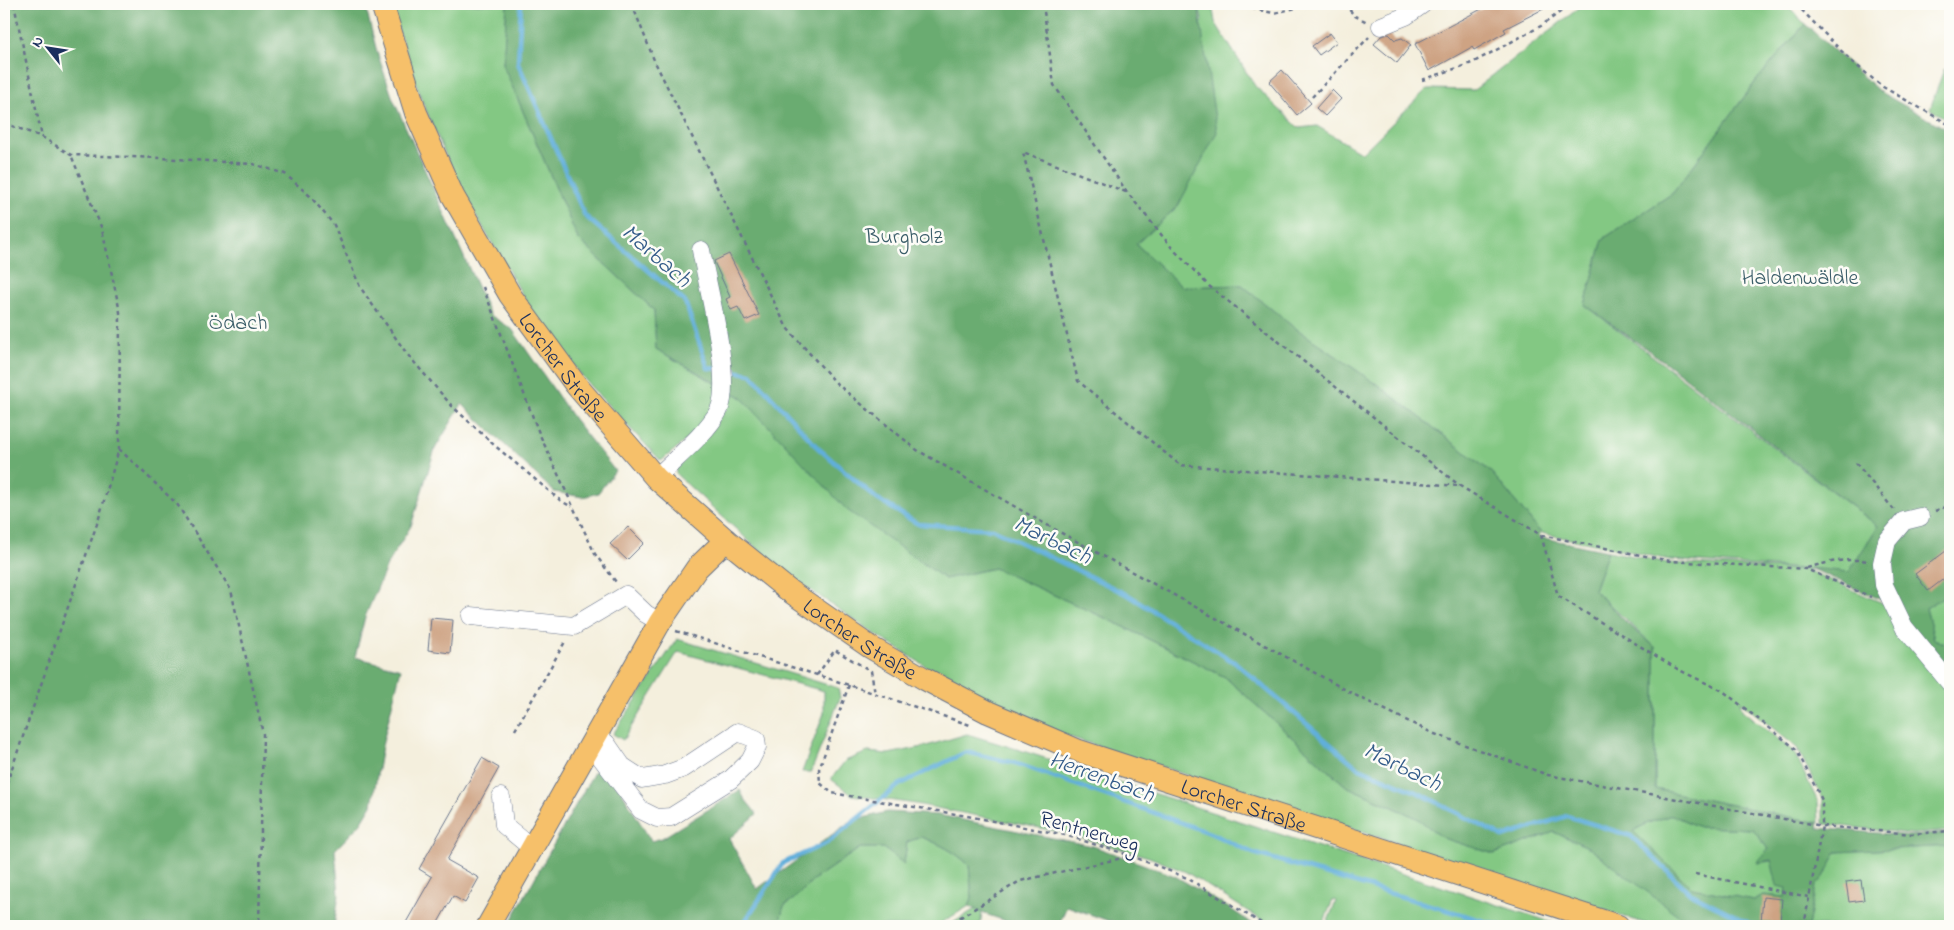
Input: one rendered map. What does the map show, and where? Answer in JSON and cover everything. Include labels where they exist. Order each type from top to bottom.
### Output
[{"type":"main road","name":"Lorcher Straße","points":[[382,4],[419,121],[453,196],[510,295],[576,385],[656,478],[726,540],[788,590],[870,647],[925,680],[988,712],[1079,751],[1618,926]]},
{"type":"main road","points":[[488,926],[592,742],[667,626],[697,568],[726,540]]},
{"type":"street","points":[[1381,26],[1406,16],[1423,4]]},
{"type":"street","points":[[656,478],[710,423],[719,408],[723,392],[721,354],[700,250]]},
{"type":"street","points":[[1912,519],[1887,541],[1882,563],[1884,585],[1904,627],[1950,683]]},
{"type":"street","points":[[471,616],[574,626],[626,595],[646,614],[667,626]]},
{"type":"street","points":[[738,732],[756,740],[757,747],[750,761],[730,780],[671,817],[658,818],[641,810],[599,755],[592,742],[606,743],[622,766],[642,779],[665,775],[684,768],[738,732]]},
{"type":"street","points":[[501,798],[504,825],[532,849]]},
{"type":"path","points":[[14,4],[42,137]]},
{"type":"path","points":[[632,4],[654,60],[787,328],[837,384],[916,450],[1038,520],[1355,695],[1432,733],[1548,775],[1822,826],[1912,834],[1950,832]]},
{"type":"path","points":[[1043,4],[1054,85],[1127,192],[1172,248],[1209,286],[1460,486],[1541,535],[1670,561],[1806,569],[1894,607]]},
{"type":"path","points":[[1228,4],[1274,13],[1314,4]]},
{"type":"path","points":[[1344,4],[1355,16],[1381,26]]},
{"type":"path","points":[[1422,80],[1472,63],[1541,26],[1571,4]]},
{"type":"path","points":[[1796,4],[1851,61],[1883,87],[1950,125]]},
{"type":"path","points":[[1312,97],[1381,26]]},
{"type":"path","points":[[4,123],[42,137],[71,155],[252,164],[285,174],[310,196],[334,225],[360,287],[407,354],[452,406],[494,445],[560,501],[572,507],[595,554],[626,595]]},
{"type":"path","points":[[1127,192],[1023,152],[1078,381],[1180,465],[1460,486]]},
{"type":"path","points":[[4,792],[99,518],[119,449],[120,312],[102,230],[71,155]]},
{"type":"path","points":[[119,449],[177,504],[231,590],[263,734],[259,926]]},
{"type":"path","points":[[1856,462],[1912,519]]},
{"type":"path","points":[[1541,535],[1558,596],[1680,670],[1723,691],[1796,749],[1822,800],[1822,826],[1804,926]]},
{"type":"path","points":[[1806,569],[1827,562],[1859,560],[1882,563]]},
{"type":"path","points":[[515,730],[574,626]]},
{"type":"path","points":[[667,626],[817,675],[835,650],[871,671],[875,694]]},
{"type":"path","name":"Rentnerweg","points":[[817,675],[849,685],[819,769],[820,783],[832,793],[1065,835],[1132,856],[1187,878],[1266,926]]},
{"type":"path","points":[[946,926],[1020,881],[1132,856]]},
{"type":"path","points":[[1695,874],[1809,897]]},
{"type":"green space","name":"Ödach","points":[[4,4],[365,4],[377,52],[393,99],[490,315],[512,329],[574,419],[615,471],[598,493],[583,497],[554,492],[462,404],[435,449],[411,526],[388,563],[365,617],[355,657],[401,669],[382,746],[372,805],[361,823],[335,850],[339,895],[334,926],[4,926]]},
{"type":"green space","points":[[390,4],[507,4],[503,65],[578,239],[654,310],[656,349],[720,386],[708,422],[661,461],[591,387],[539,323],[460,188],[422,101]]},
{"type":"green space","name":"Burgholz","points":[[507,4],[1198,4],[1217,132],[1178,206],[1136,244],[1182,287],[1242,285],[1291,325],[1378,385],[1491,472],[1541,533],[1539,537],[1608,551],[1594,590],[1628,624],[1655,647],[1655,789],[1819,823],[1818,828],[1912,836],[1950,833],[1950,846],[1837,852],[1824,877],[1816,886],[1808,926],[1691,925],[1588,847],[1554,832],[1494,854],[1443,838],[1417,818],[1346,786],[1225,677],[1114,622],[994,568],[945,579],[847,510],[741,397],[656,349],[654,310],[578,239],[503,65]],"holes":[[[1672,815],[1699,827],[1753,829],[1768,849],[1757,863],[1771,860],[1777,886],[1787,888],[1785,897],[1763,895],[1754,900],[1692,888],[1633,831],[1648,823]]]},
{"type":"green space","points":[[1198,4],[1212,4],[1215,22],[1255,86],[1299,128],[1317,126],[1362,153],[1427,89],[1474,90],[1584,4],[1786,4],[1805,24],[1756,81],[1673,193],[1603,239],[1585,305],[1878,526],[1849,572],[1670,560],[1541,533],[1491,472],[1378,385],[1291,325],[1242,285],[1182,287],[1136,244],[1178,206],[1202,20]]},
{"type":"green space","name":"Haldenwäldle","points":[[1805,24],[1880,92],[1950,131],[1950,593],[1926,608],[1934,639],[1950,647],[1950,681],[1891,604],[1810,568],[1849,572],[1878,526],[1666,363],[1585,305],[1603,239],[1673,193],[1756,81]]},
{"type":"green space","points":[[1944,69],[1950,72],[1950,121],[1930,109]]},
{"type":"green space","points":[[726,389],[741,397],[945,579],[994,568],[1114,622],[1225,677],[1346,786],[1417,818],[1443,838],[1494,854],[1554,832],[1588,847],[1694,926],[1653,926],[1070,737],[996,705],[938,674],[809,589],[762,553],[676,474],[676,466]]},
{"type":"green space","points":[[1608,551],[1669,563],[1807,570],[1894,608],[1950,685],[1950,831],[1913,834],[1823,824],[1823,799],[1797,748],[1740,701],[1742,710],[1794,752],[1818,802],[1819,823],[1655,789],[1655,647],[1594,590]]},
{"type":"green space","points":[[1950,593],[1950,647],[1934,640],[1926,608]]},
{"type":"green space","points":[[677,639],[838,688],[840,698],[811,772],[802,772],[824,713],[824,691],[678,652],[623,740],[613,734]]},
{"type":"green space","points":[[967,734],[1563,926],[1326,926],[1336,901],[1333,900],[1322,926],[1271,926],[1186,872],[1149,857],[1066,833],[916,804],[852,795],[831,779],[845,761],[868,752],[888,754],[923,747]]},
{"type":"green space","points":[[598,765],[619,787],[651,841],[662,838],[740,790],[757,814],[729,839],[757,889],[851,821],[887,812],[938,815],[1093,846],[1175,876],[1256,926],[1123,926],[1067,906],[1058,926],[1021,926],[982,913],[969,906],[972,898],[969,865],[946,848],[921,837],[907,842],[904,864],[883,848],[860,848],[813,880],[784,906],[780,920],[784,926],[508,926]]},
{"type":"green space","points":[[1672,815],[1699,827],[1753,829],[1768,849],[1758,863],[1808,855],[1785,897],[1763,895],[1754,900],[1692,888],[1632,831]]},
{"type":"green space","points":[[921,837],[946,848],[969,865],[972,898],[969,906],[936,926],[784,926],[780,920],[784,906],[813,880],[860,848],[883,848],[904,863],[907,842]]},
{"type":"green space","points":[[1950,846],[1950,926],[1808,926],[1816,886],[1824,877],[1837,852]]},
{"type":"green space","points":[[975,909],[982,913],[980,926],[948,926]]},
{"type":"building","points":[[1491,4],[1553,4],[1504,29],[1506,32],[1474,50],[1472,47],[1429,71],[1415,44]]},
{"type":"building","points":[[1330,33],[1337,42],[1319,55],[1312,46]]},
{"type":"building","points":[[1389,34],[1395,40],[1402,38],[1411,45],[1397,63],[1374,44],[1381,36]]},
{"type":"building","points":[[1282,70],[1311,103],[1297,115],[1269,82]]},
{"type":"building","points":[[1332,90],[1341,99],[1325,116],[1316,108]]},
{"type":"building","points":[[729,254],[759,315],[745,321],[738,307],[731,310],[726,299],[730,297],[714,261]]},
{"type":"building","points":[[628,527],[644,543],[627,560],[610,544]]},
{"type":"building","points":[[1950,548],[1950,574],[1928,591],[1915,574]]},
{"type":"building","points":[[431,618],[453,620],[450,653],[428,650]]},
{"type":"building","points":[[482,758],[499,768],[447,860],[479,878],[465,903],[453,896],[436,926],[404,926],[432,877],[419,869]]},
{"type":"building","points":[[1861,880],[1864,900],[1849,902],[1846,882]]},
{"type":"building","points":[[1763,897],[1782,899],[1780,923],[1761,922]]},
{"type":"waterway","name":"Marbach","points":[[521,4],[518,63],[585,216],[685,302],[708,368],[719,369]]},
{"type":"waterway","name":"Marbach","points":[[726,370],[751,374],[818,448],[877,499],[918,524],[993,529],[1130,596],[1237,664],[1357,767],[1423,795],[1503,837],[1567,816],[1631,836],[1690,893],[1755,926]]},
{"type":"waterway","name":"Herrenbach","points":[[742,926],[783,863],[827,843],[899,785],[966,752],[1015,763],[1210,833],[1253,853],[1501,926]]}]
